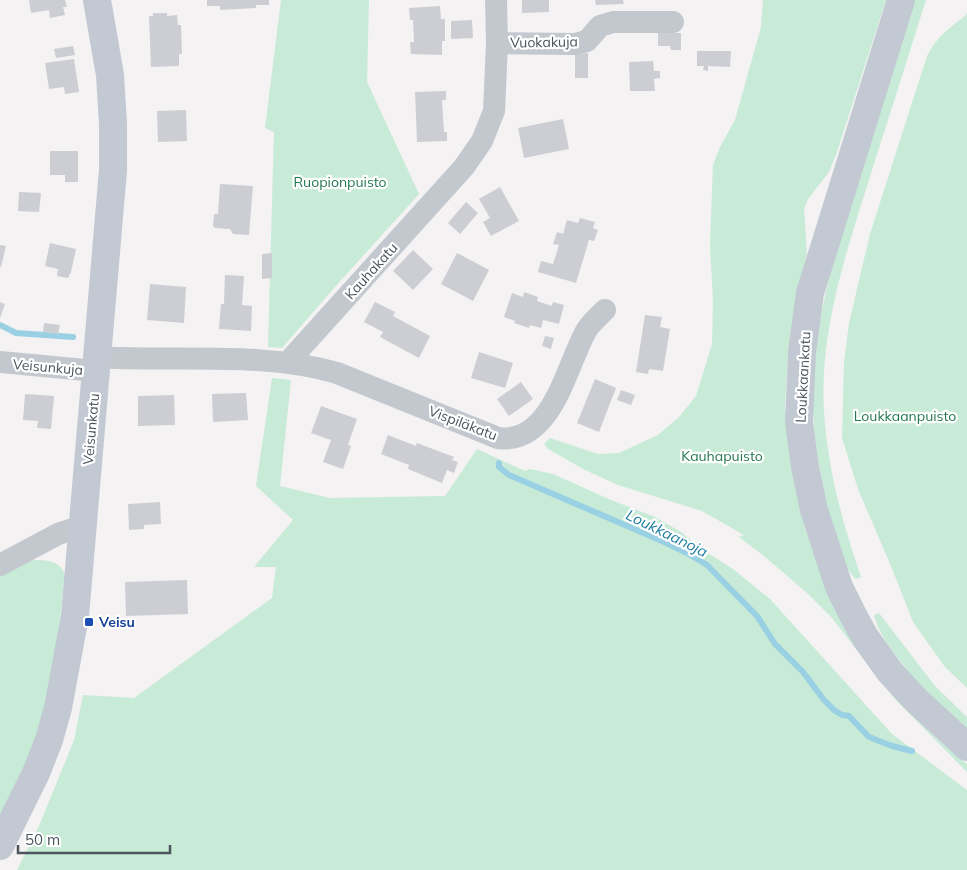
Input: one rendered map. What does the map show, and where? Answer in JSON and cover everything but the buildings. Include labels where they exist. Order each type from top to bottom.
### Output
[{"type":"street","name":"Veisunkatu","points":[[0,846],[36,773],[49,740],[58,708],[75,616],[113,170],[110,75],[97,0]]},
{"type":"street","name":"Kauhakatu","points":[[288,362],[464,167],[482,141],[494,111],[497,43],[496,0]]},
{"type":"street","name":"Loukkaankatu","points":[[901,0],[810,293],[802,352],[799,422],[805,468],[814,510],[839,586],[854,617],[865,637],[890,672],[917,701],[967,747]]},
{"type":"street","name":"Vuokakuja","points":[[497,43],[575,44],[587,42],[600,26],[613,22],[673,22]]},
{"type":"street","name":"Vispiläkatu","points":[[288,362],[313,366],[337,373],[498,438],[509,439],[530,432],[547,413],[560,392],[585,331],[605,310]]},
{"type":"street","name":"Veisunkuja","points":[[0,362],[96,364]]},
{"type":"street","points":[[96,364],[288,362]]},
{"type":"street","points":[[0,565],[58,534],[82,526]]},
{"type":"green space","name":"Ruopionpuisto","points":[[281,0],[369,0],[367,82],[419,194],[282,348],[268,347],[274,132],[265,128]]},
{"type":"green space","name":"Kauhapuisto","points":[[763,0],[886,0],[836,155],[829,172],[808,199],[804,209],[807,254],[795,306],[788,351],[785,406],[791,468],[805,529],[834,606],[897,697],[936,738],[967,764],[967,772],[894,698],[832,618],[807,593],[739,537],[744,535],[702,511],[618,485],[585,470],[548,449],[544,444],[550,438],[598,454],[619,453],[658,435],[679,417],[696,396],[712,344],[713,302],[710,245],[713,165],[720,147],[735,120],[761,27]]},
{"type":"green space","points":[[914,0],[926,0],[845,259],[837,289],[826,349],[824,411],[826,433],[837,496],[861,577],[856,579],[847,566],[839,548],[822,481],[813,415],[815,357],[827,285],[840,238]]},
{"type":"green space","name":"Loukkaanpuisto","points":[[967,13],[967,688],[945,667],[913,622],[858,489],[842,438],[844,362],[849,323],[870,234],[927,56],[948,29]]},
{"type":"green space","points":[[272,378],[291,380],[280,486],[330,498],[445,496],[477,449],[525,471],[530,469],[553,474],[655,517],[681,532],[706,552],[733,569],[770,599],[892,734],[967,790],[967,870],[17,870],[39,826],[74,740],[83,695],[134,698],[272,598],[276,567],[254,567],[293,520],[256,486]]},
{"type":"green space","points":[[32,560],[56,563],[65,574],[57,646],[39,742],[0,822],[0,576]]},
{"type":"green space","points":[[879,613],[935,686],[967,717],[967,730],[913,677],[900,661],[879,629],[874,615]]},
{"type":"waterway","points":[[0,325],[16,333],[73,337]]},
{"type":"waterway","name":"Loukkaanoja","points":[[499,463],[499,467],[509,475],[662,541],[707,565],[757,616],[775,644],[803,672],[834,710],[842,715],[849,716],[869,737],[912,751]]},
{"type":"place","name":"Veisu","points":[[89,622]]}]
